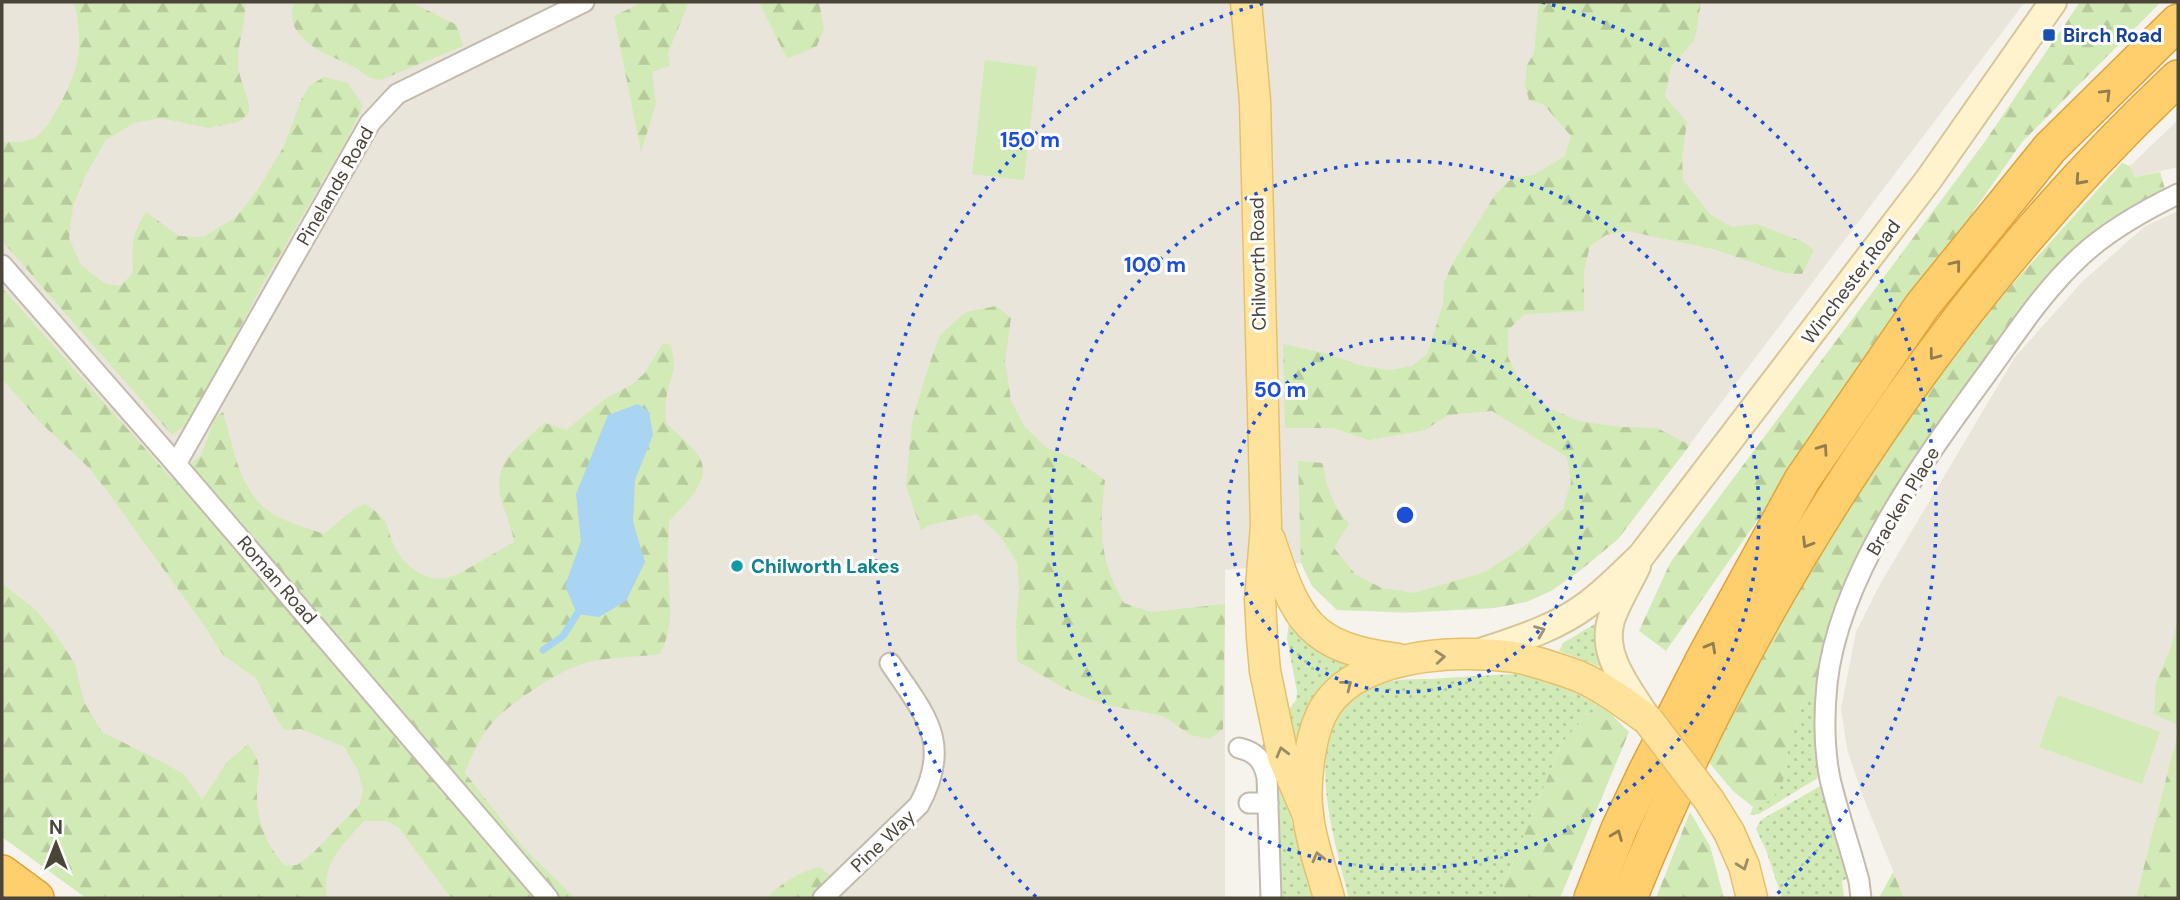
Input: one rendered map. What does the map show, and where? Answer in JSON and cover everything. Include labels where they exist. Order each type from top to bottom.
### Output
[{"type":"highway","points":[[1592,898],[1619,829],[1646,772],[1705,657],[1802,480],[1922,306],[2050,148],[2178,22]]},
{"type":"highway","points":[[1629,898],[1669,805],[1721,697],[1806,543],[1849,476],[1959,321],[2018,249],[2113,142],[2178,78]]},
{"type":"highway","points":[[2,873],[36,898]]},
{"type":"main road","name":"Chilworth Road","points":[[1247,2],[1255,101],[1266,526],[1260,598],[1265,671],[1283,757],[1308,815]]},
{"type":"main road","name":"Chilworth Road","points":[[1266,526],[1293,604],[1311,626],[1333,642],[1351,650],[1405,660]]},
{"type":"main road","points":[[1329,898],[1308,815],[1310,757],[1321,716],[1331,698],[1362,674],[1405,660],[1476,654],[1535,661],[1573,674],[1648,720],[1709,800],[1729,832],[1744,866],[1752,898]]},
{"type":"street","name":"Pinelands Road","points":[[176,464],[370,123],[397,94],[584,2]]},
{"type":"street","name":"Winchester Road","points":[[1476,654],[1542,631],[1568,617],[1589,604],[1641,556],[1929,179],[2053,2]]},
{"type":"street","name":"Bracken Place","points":[[1861,898],[1859,881],[1830,777],[1827,748],[1828,682],[1839,626],[1850,595],[1918,472],[2044,295],[2064,272],[2101,239],[2128,220],[2178,194]]},
{"type":"street","name":"Roman Road","points":[[2,265],[548,898]]},
{"type":"street","name":"Winchester Road","points":[[1641,556],[1612,619],[1610,649],[1615,663],[1648,720]]},
{"type":"street","name":"Pine Way","points":[[823,898],[919,806],[930,786],[935,746],[929,721],[890,663]]},
{"type":"street","points":[[1239,748],[1252,752],[1261,761],[1267,777],[1259,803],[1271,898]]},
{"type":"shaded area","points":[[2,2],[2025,2],[1618,539],[1582,569],[1551,591],[1526,602],[1494,608],[1405,613],[1337,610],[1312,586],[1301,563],[1225,570],[1225,898],[201,898],[2,744]]},
{"type":"shaded area","points":[[2178,120],[2178,167],[2135,177],[2130,166]]},
{"type":"shaded area","points":[[2178,211],[2178,731],[2136,898],[1904,898],[1847,749],[1841,708],[1856,632],[1879,586],[2015,357],[2082,282],[2144,227]]},
{"type":"green space","points":[[74,2],[245,2],[238,64],[249,113],[239,122],[209,128],[160,118],[134,123],[106,140],[85,176],[73,206],[69,238],[81,265],[104,283],[120,286],[133,273],[134,241],[146,212],[179,236],[203,237],[236,217],[257,191],[284,146],[309,86],[324,77],[348,83],[363,106],[346,141],[263,284],[191,421],[172,435],[2,241],[2,142],[34,138],[48,124],[62,101],[73,76],[79,50],[79,29]]},
{"type":"green space","points":[[294,2],[411,2],[457,25],[463,46],[381,80],[368,77],[319,50],[300,36],[292,15]]},
{"type":"green space","points":[[643,2],[689,2],[668,53],[670,66],[652,72],[656,104],[641,152],[614,16]]},
{"type":"green space","points":[[759,2],[819,2],[824,28],[817,46],[787,59]]},
{"type":"green space","points":[[1539,2],[1701,2],[1695,39],[1671,67],[1665,97],[1687,122],[1682,157],[1683,180],[1711,215],[1732,227],[1757,224],[1801,241],[1814,250],[1802,274],[1784,273],[1713,249],[1627,231],[1606,235],[1590,246],[1584,270],[1584,311],[1525,314],[1508,330],[1508,357],[1520,382],[1547,407],[1579,421],[1621,427],[1657,428],[1690,445],[1618,539],[1551,591],[1526,602],[1494,608],[1413,612],[1337,610],[1312,586],[1301,563],[1298,461],[1323,463],[1331,495],[1349,524],[1334,548],[1356,575],[1382,588],[1414,593],[1485,572],[1523,547],[1563,509],[1571,482],[1567,457],[1492,411],[1448,415],[1425,430],[1369,440],[1333,428],[1285,428],[1283,344],[1324,353],[1363,366],[1390,370],[1412,366],[1427,354],[1443,305],[1444,282],[1495,195],[1512,178],[1534,175],[1565,156],[1571,136],[1544,105],[1529,100],[1525,85],[1527,65],[1534,53]]},
{"type":"green space","points":[[2080,2],[2161,2],[2022,142],[1666,651],[1639,631],[1670,563],[1984,143]]},
{"type":"green space","points":[[985,60],[1037,67],[1024,180],[972,174]]},
{"type":"green space","points":[[2122,163],[2130,166],[2135,177],[2160,172],[2165,189],[2107,226],[1866,544],[1837,604],[1816,684],[1804,699],[1787,747],[1788,764],[1782,784],[1773,798],[1763,805],[1753,807],[1733,791],[1706,759],[1862,480],[1990,309]]},
{"type":"green space","points":[[3,289],[172,479],[201,455],[215,418],[223,412],[241,473],[257,500],[268,511],[324,534],[354,509],[365,504],[385,521],[397,551],[406,563],[425,576],[440,579],[461,572],[514,542],[499,485],[504,464],[517,447],[545,423],[566,430],[605,399],[631,385],[645,373],[663,343],[670,345],[674,367],[666,400],[666,423],[698,455],[703,473],[695,491],[669,521],[670,621],[660,654],[594,661],[575,666],[550,679],[494,721],[477,746],[465,773],[524,848],[575,898],[451,898],[399,828],[387,821],[364,821],[341,846],[327,874],[327,898],[86,898],[2,837],[2,584],[34,608],[55,633],[75,664],[84,702],[102,732],[185,775],[202,800],[227,762],[248,744],[254,752],[259,771],[257,800],[262,827],[284,865],[297,865],[312,854],[360,804],[363,790],[358,770],[344,747],[301,729],[284,730],[257,679],[223,655],[89,468],[41,423],[2,379]]},
{"type":"green space","points":[[996,306],[1011,318],[1005,361],[1011,401],[1025,427],[1047,448],[1075,459],[1105,480],[1102,529],[1105,557],[1124,603],[1151,612],[1225,604],[1223,729],[1210,739],[1190,735],[1164,716],[1101,704],[1066,689],[1017,661],[1017,563],[1001,537],[977,514],[930,525],[921,530],[906,486],[912,422],[928,368],[940,335],[966,312]]},
{"type":"green space","points":[[1289,619],[1314,646],[1346,664],[1345,668],[1327,682],[1295,753],[1288,711],[1296,700],[1297,692],[1287,638]]},
{"type":"green space","points":[[2178,619],[2178,725],[2154,714],[2156,683],[2171,647]]},
{"type":"green space","points":[[1598,622],[1597,651],[1606,669],[1559,651],[1563,643]]},
{"type":"green space","points":[[1516,674],[1552,681],[1596,704],[1562,743],[1498,898],[1349,898],[1334,838],[1325,770],[1328,739],[1339,713],[1360,692],[1393,681]]},
{"type":"green space","points":[[1816,684],[1821,776],[1759,814],[1750,815],[1753,807],[1763,805],[1788,764],[1787,747],[1804,699]]},
{"type":"green space","points":[[2058,695],[2160,732],[2142,784],[2039,747]]},
{"type":"green space","points":[[1596,704],[1629,732],[1560,898],[1498,898],[1562,743]]},
{"type":"green space","points":[[2178,731],[2178,898],[2136,898]]},
{"type":"green space","points":[[1265,735],[1313,898],[1282,898],[1278,783],[1273,766],[1261,752]]},
{"type":"green space","points":[[1822,785],[1848,878],[1842,881],[1844,898],[1782,898],[1756,829],[1761,820]]},
{"type":"green space","points":[[1690,812],[1710,846],[1724,898],[1656,898]]},
{"type":"green space","points":[[819,867],[831,876],[813,898],[766,898],[790,879]]},
{"type":"green space","points":[[1893,872],[1904,898],[1879,898]]},
{"type":"water","points":[[638,404],[649,412],[653,435],[635,480],[633,522],[645,562],[626,601],[599,617],[577,614],[565,586],[581,541],[576,494],[608,415]]},
{"type":"waterway","points":[[543,650],[563,636],[577,614]]},
{"type":"place","name":"Birch Road","points":[[2049,35]]},
{"type":"place","name":"Chilworth Lakes","points":[[737,566]]}]
